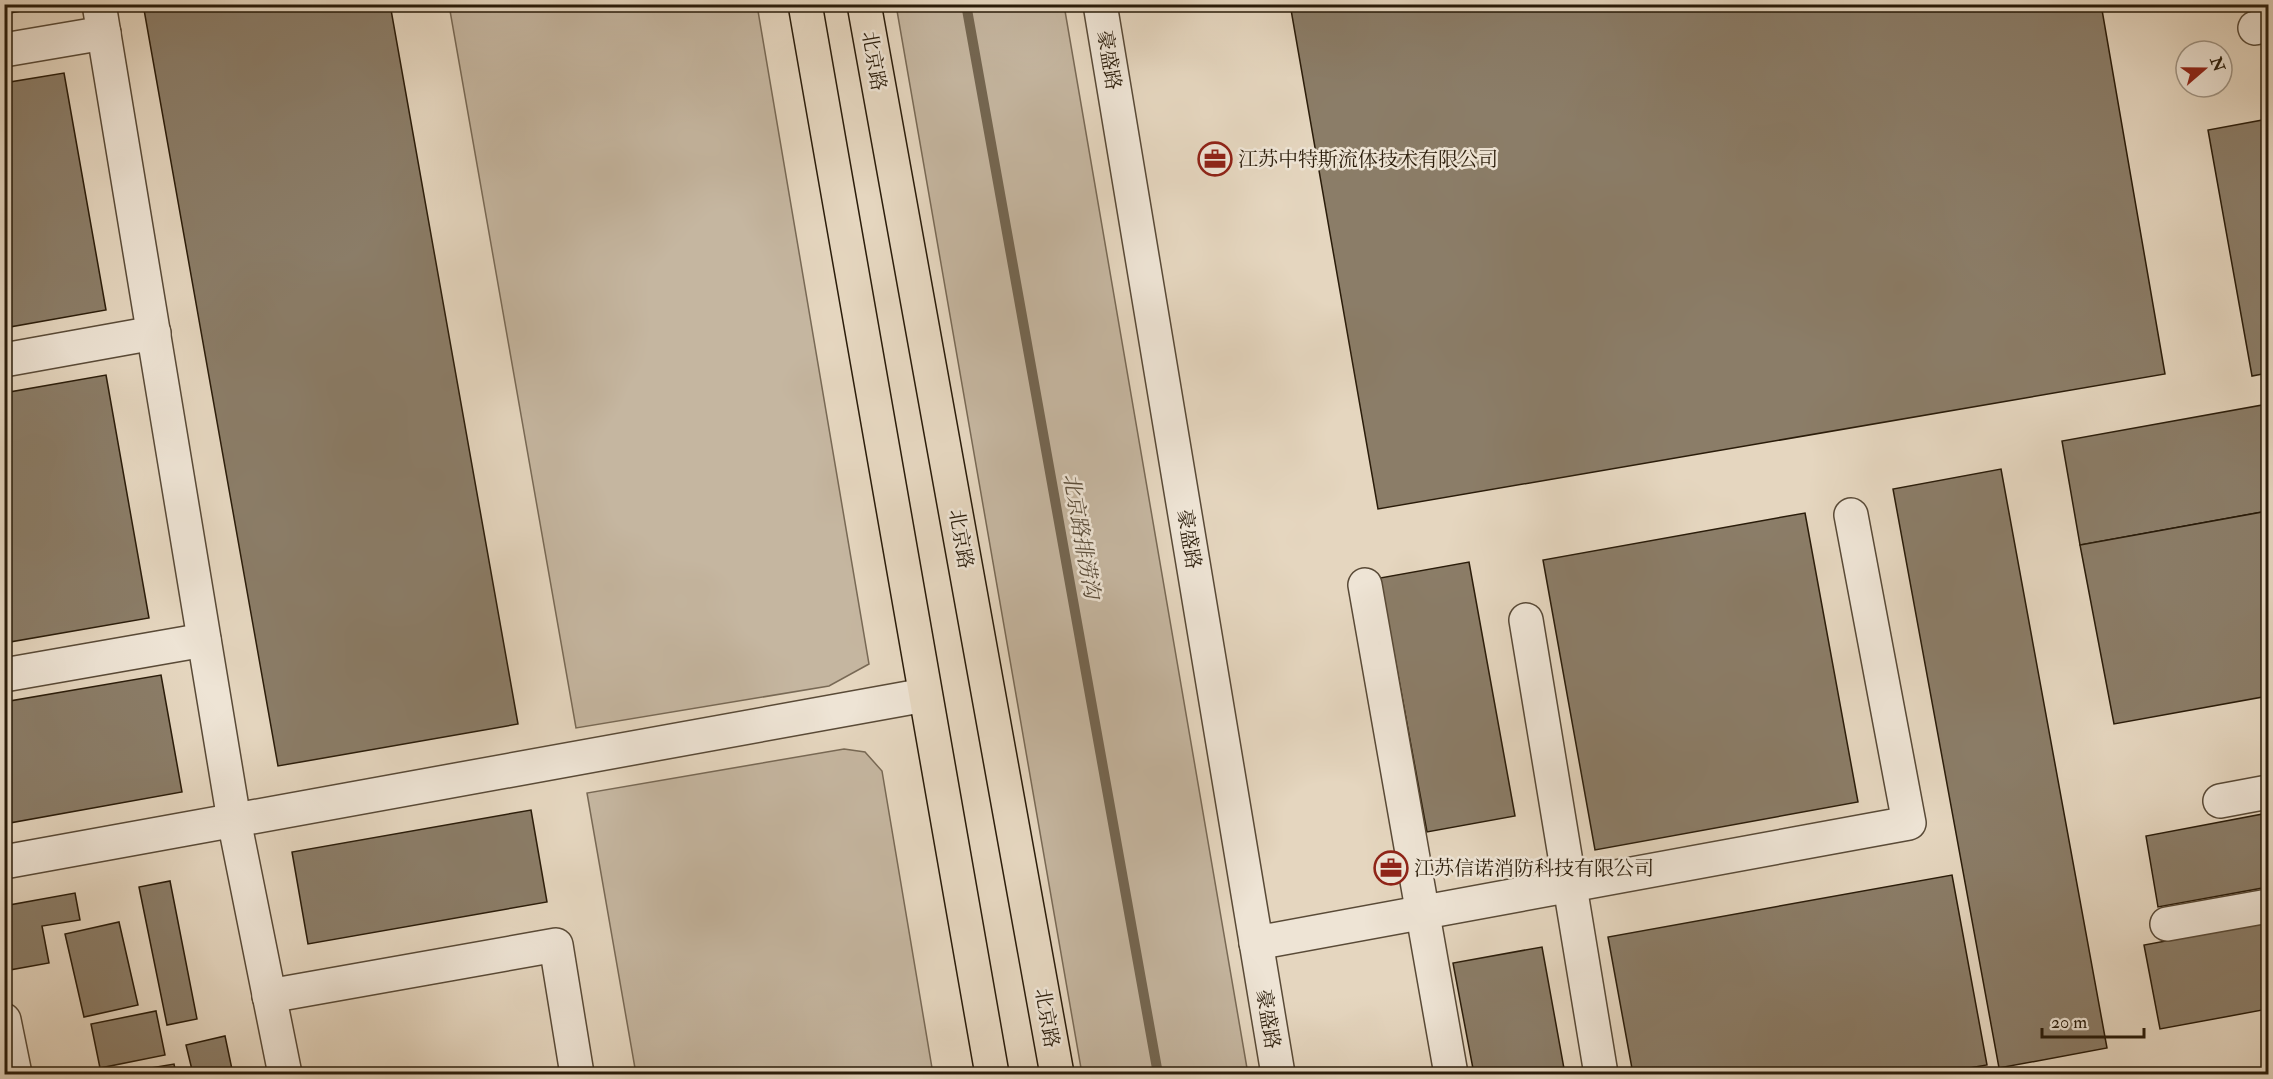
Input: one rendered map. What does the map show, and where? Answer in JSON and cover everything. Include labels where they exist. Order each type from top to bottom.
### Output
[{"type":"main road","points":[[805,4],[992,1074]]},
{"type":"main road","name":"北京路","points":[[864,4],[1057,1074]]},
{"type":"lane","name":"豪盛路","points":[[1100,4],[1278,1074]]},
{"type":"lane","points":[[4,50],[101,19],[234,820],[285,1074]]},
{"type":"lane","points":[[4,360],[154,333]]},
{"type":"lane","points":[[1256,943],[1909,823],[1851,514]]},
{"type":"lane","points":[[1365,585],[1451,1074]]},
{"type":"lane","points":[[1526,620],[1601,1074]]},
{"type":"lane","points":[[4,675],[204,640]]},
{"type":"lane","points":[[4,862],[925,695]]},
{"type":"lane","points":[[2220,801],[2268,792]]},
{"type":"lane","points":[[2167,924],[2268,906]]},
{"type":"lane","points":[[269,996],[556,945],[577,1074]]},
{"type":"lane","points":[[4,1020],[15,1074]]},
{"type":"shaded area","points":[[449,5],[757,5],[869,664],[829,686],[576,728]]},
{"type":"shaded area","points":[[896,5],[1064,5],[1248,1074],[1082,1074]]},
{"type":"shaded area","points":[[844,749],[865,752],[882,771],[933,1074],[636,1074],[587,793]]},
{"type":"building","points":[[4,4],[53,4],[54,5],[4,14]]},
{"type":"building","points":[[143,4],[390,4],[518,724],[278,766]]},
{"type":"building","points":[[1290,4],[2101,4],[2165,374],[1378,509]]},
{"type":"building","points":[[64,73],[106,310],[4,328],[4,83]]},
{"type":"building","points":[[2268,119],[2268,373],[2252,376],[2208,130]]},
{"type":"building","points":[[106,375],[149,618],[4,643],[4,393]]},
{"type":"building","points":[[2268,404],[2268,511],[2080,545],[2062,441]]},
{"type":"building","points":[[2001,469],[2107,1048],[1999,1068],[1893,489]]},
{"type":"building","points":[[2268,511],[2268,696],[2114,724],[2080,545]]},
{"type":"building","points":[[1805,513],[1858,802],[1595,850],[1543,560]]},
{"type":"building","points":[[1469,562],[1515,816],[1427,832],[1380,578]]},
{"type":"building","points":[[161,675],[182,792],[4,824],[4,702]]},
{"type":"building","points":[[531,810],[547,902],[308,944],[292,852]]},
{"type":"building","points":[[2268,813],[2268,887],[2158,907],[2146,836]]},
{"type":"building","points":[[1952,875],[1987,1065],[1933,1074],[1633,1074],[1608,937]]},
{"type":"building","points":[[170,881],[197,1019],[167,1025],[139,887]]},
{"type":"building","points":[[75,893],[80,920],[42,926],[49,963],[4,971],[4,906]]},
{"type":"building","points":[[119,922],[138,1005],[84,1017],[65,934]]},
{"type":"building","points":[[2268,922],[2268,1009],[2160,1029],[2144,945]]},
{"type":"building","points":[[1542,947],[1565,1074],[1474,1074],[1453,963]]},
{"type":"building","points":[[156,1011],[165,1055],[100,1068],[91,1024]]},
{"type":"building","points":[[225,1036],[233,1074],[193,1074],[186,1045]]},
{"type":"building","points":[[174,1064],[176,1074],[115,1074]]},
{"type":"waterway","name":"北京路排涝沟","points":[[966,4],[1158,1074]]},
{"type":"place","name":"江苏中特斯流体技术有限公司","points":[[1215,159]]},
{"type":"place","name":"江苏信诺消防科技有限公司","points":[[1391,868]]}]
